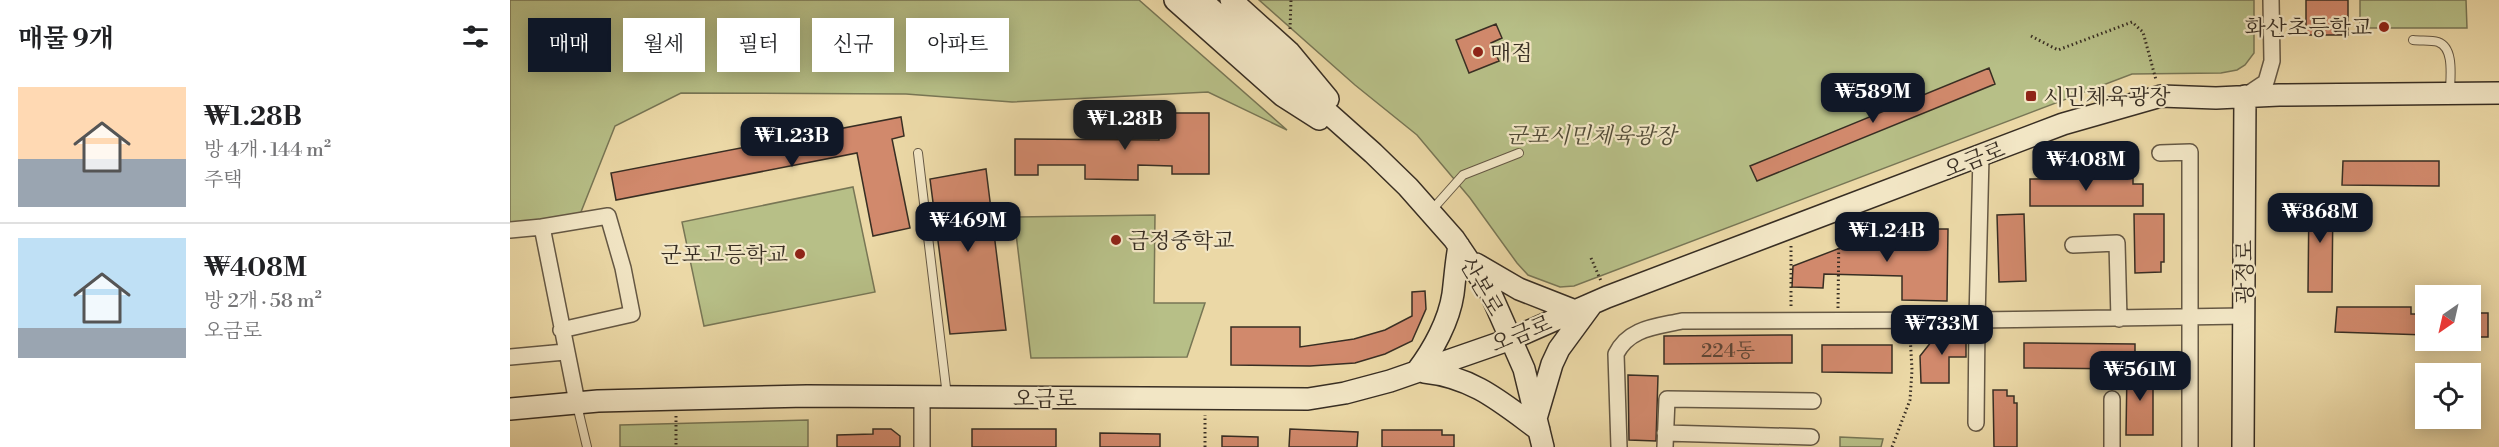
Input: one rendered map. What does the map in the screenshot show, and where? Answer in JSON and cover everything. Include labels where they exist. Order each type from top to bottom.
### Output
[{"type":"street","name":"산본로","points":[[1175,0],[1283,96],[1373,153]]},
{"type":"street","name":"산본로","points":[[1201,0],[1373,153],[1408,187],[1463,252],[1490,292],[1524,369],[1540,431]]},
{"type":"street","name":"산본로","points":[[1231,0],[1289,52],[1373,153]]},
{"type":"street","points":[[2245,96],[2266,82],[2272,61],[2271,0]]},
{"type":"street","name":"오금로","points":[[510,409],[577,402],[807,396],[1308,399],[1351,391],[1417,372],[1511,339],[1592,304],[2063,124],[2161,96],[2499,93]]},
{"type":"street","name":"광정로","points":[[2243,447],[2245,96]]},
{"type":"street","points":[[2160,153],[2190,152],[2190,447]]},
{"type":"street","points":[[1976,423],[1981,156]]},
{"type":"street","points":[[510,230],[608,216],[623,268],[632,314],[561,330]]},
{"type":"street","points":[[542,227],[565,352],[577,402]]},
{"type":"street","points":[[2073,245],[2117,243],[2118,319]]},
{"type":"street","points":[[1463,252],[1519,289],[1592,304],[1559,350],[1552,364],[1540,431],[1494,398],[1460,379],[1445,374],[1417,372],[1435,344],[1447,317],[1463,252]]},
{"type":"street","points":[[1618,447],[1616,354],[1622,342],[1635,333],[1682,321],[2118,319],[2244,316]]},
{"type":"street","points":[[510,357],[565,352]]},
{"type":"street","points":[[922,397],[922,447]]},
{"type":"street","points":[[1811,436],[1665,440],[1667,399],[1813,400]]},
{"type":"street","points":[[2112,399],[2112,447]]},
{"type":"lane","points":[[2413,40],[2439,42],[2446,48],[2449,54],[2450,94]]},
{"type":"lane","points":[[918,153],[947,397]]},
{"type":"lane","points":[[1430,212],[1463,175],[1519,153]]},
{"type":"lane","points":[[577,402],[587,447]]},
{"type":"path","points":[[1289,52],[1291,0]]},
{"type":"path","points":[[2031,36],[2058,50],[2132,22],[2143,33],[2161,96]]},
{"type":"path","points":[[1838,320],[1839,210]]},
{"type":"path","points":[[1790,321],[1792,227]]},
{"type":"path","points":[[1591,258],[1592,304]]},
{"type":"path","points":[[1892,447],[1910,400],[1912,370],[1909,320]]},
{"type":"path","points":[[676,399],[676,447]]},
{"type":"path","points":[[1205,399],[1205,447]]},
{"type":"green space","points":[[510,0],[1139,0],[1287,130],[1208,92],[1012,102],[906,94],[681,93],[615,126],[577,222],[510,226]]},
{"type":"green space","name":"군포시민체육광장","points":[[1259,0],[2254,0],[2254,53],[2245,65],[2237,70],[2221,73],[2132,74],[1574,286],[1560,287],[1528,275],[1470,198],[1417,135],[1355,85]]},
{"type":"green space","points":[[2360,0],[2466,0],[2467,28],[2360,28]]},
{"type":"green space","points":[[853,187],[875,292],[704,326],[682,222]]},
{"type":"green space","points":[[1155,215],[1154,303],[1205,303],[1187,357],[1031,358],[1014,217]]},
{"type":"green space","points":[[808,420],[808,447],[620,447],[620,425]]},
{"type":"green space","points":[[1840,437],[1883,439],[1881,447],[1840,447]]},
{"type":"building","points":[[2306,0],[2348,0],[2348,35],[2306,35]]},
{"type":"building","name":"매점","points":[[1496,24],[1502,38],[1491,43],[1499,61],[1469,73],[1456,40]]},
{"type":"building","points":[[1989,68],[1995,84],[1757,181],[1750,166]]},
{"type":"building","points":[[1160,113],[1209,113],[1209,174],[1172,174],[1172,166],[1138,165],[1138,180],[1085,179],[1085,165],[1038,165],[1038,175],[1015,175],[1015,139],[1159,140]]},
{"type":"building","points":[[901,117],[904,136],[892,139],[910,228],[873,236],[857,153],[616,200],[611,173]]},
{"type":"building","points":[[2343,161],[2439,161],[2439,186],[2342,185]]},
{"type":"building","points":[[986,169],[1006,330],[950,334],[930,179]]},
{"type":"building","points":[[2133,178],[2133,184],[2143,184],[2143,206],[2030,206],[2030,179]]},
{"type":"building","points":[[2309,196],[2333,196],[2332,292],[2308,292]]},
{"type":"building","points":[[2024,214],[2026,281],[1999,282],[1997,215]]},
{"type":"building","points":[[2134,214],[2164,214],[2164,262],[2161,262],[2161,272],[2135,273]]},
{"type":"building","points":[[1902,229],[1948,229],[1947,301],[1902,300],[1902,276],[1824,274],[1823,288],[1792,287],[1793,266],[1843,247],[1848,240],[1856,236],[1872,243],[1872,232],[1902,233]]},
{"type":"building","points":[[1425,291],[1426,309],[1412,341],[1385,354],[1355,363],[1310,366],[1231,365],[1231,327],[1300,327],[1300,347],[1354,339],[1385,330],[1412,316],[1412,292]]},
{"type":"building","points":[[2337,307],[2411,307],[2411,314],[2415,314],[2415,335],[2335,332]]},
{"type":"building","points":[[2481,313],[2488,313],[2488,337],[2481,337]]},
{"type":"building","points":[[1939,332],[1966,332],[1966,357],[1949,357],[1949,383],[1921,383],[1920,356]]},
{"type":"building","points":[[1792,335],[1792,363],[1664,364],[1664,336]]},
{"type":"building","points":[[2024,343],[2135,344],[2135,369],[2024,368]]},
{"type":"building","points":[[1822,345],[1892,345],[1892,373],[1822,372]]},
{"type":"building","points":[[2127,369],[2153,369],[2153,435],[2126,435]]},
{"type":"building","points":[[1628,375],[1658,376],[1656,441],[1629,440]]},
{"type":"building","points":[[1993,390],[2007,390],[2007,396],[2014,396],[2014,403],[2017,403],[2017,447],[1994,447]]},
{"type":"building","points":[[873,429],[891,429],[900,436],[900,447],[837,447],[837,435],[873,434]]},
{"type":"building","points":[[972,429],[1056,429],[1056,447],[972,447]]},
{"type":"building","points":[[1290,429],[1358,432],[1357,447],[1289,447]]},
{"type":"building","points":[[1382,430],[1442,430],[1442,435],[1454,435],[1454,447],[1382,447]]},
{"type":"building","points":[[1100,433],[1160,434],[1160,447],[1100,447]]},
{"type":"building","points":[[1222,436],[1258,437],[1258,447],[1222,447]]},
{"type":"place","name":"화산초등학교","points":[[2384,27]]},
{"type":"place","name":"매점","points":[[1478,52]]},
{"type":"place","name":"시민체육광장","points":[[2031,96]]},
{"type":"place","name":"금정중학교","points":[[1116,240]]},
{"type":"place","name":"군포고등학교","points":[[800,254]]}]
